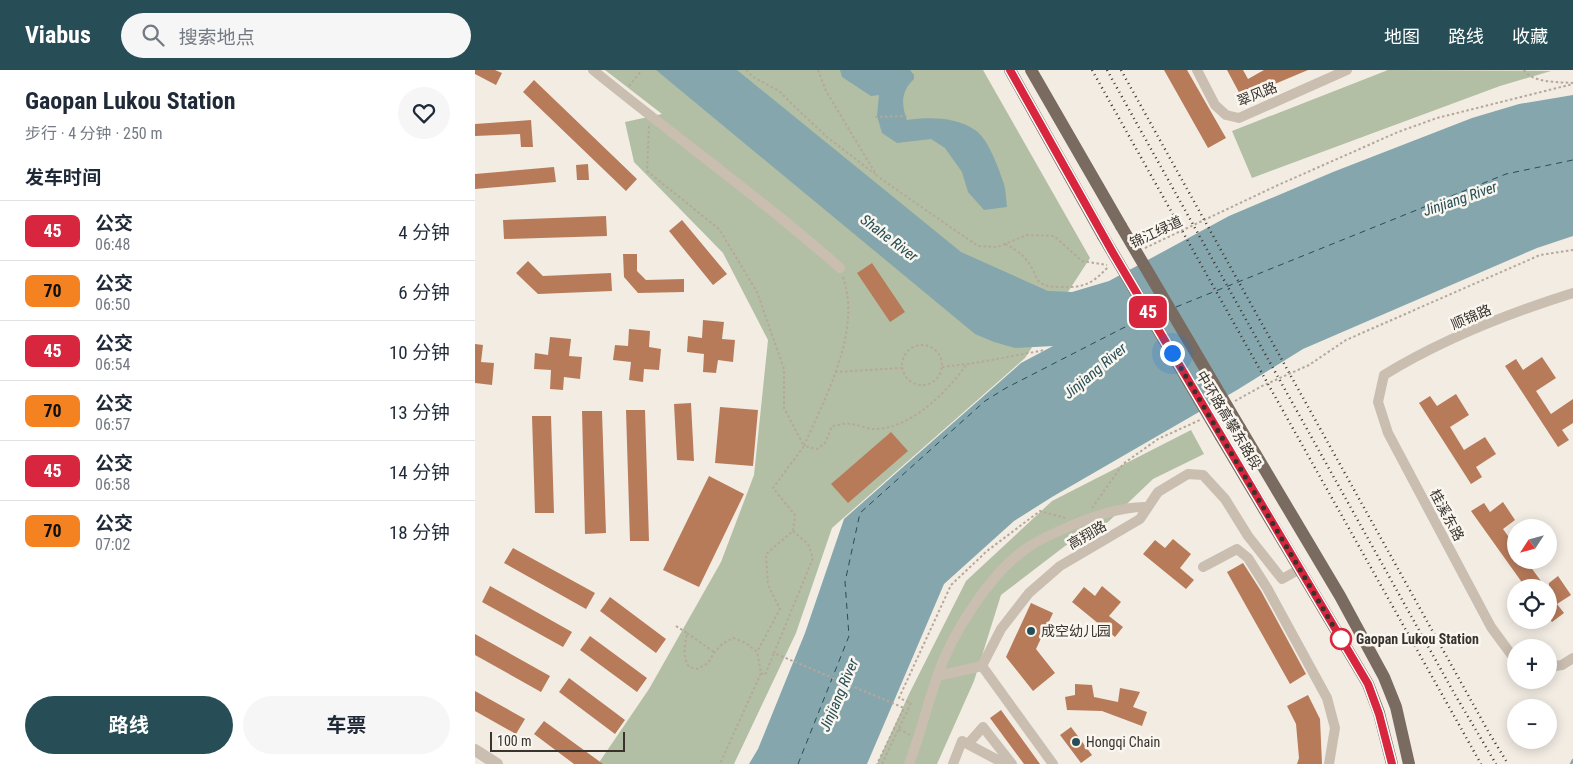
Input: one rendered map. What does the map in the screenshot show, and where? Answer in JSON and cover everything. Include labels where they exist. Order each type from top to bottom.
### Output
[{"type":"main road","name":"中环路高攀东路段","points":[[1010,70],[1103,236],[1368,684],[1379,714],[1392,764]]},
{"type":"main road","name":"中环路高攀东路段","points":[[1031,70],[1340,596],[1384,677],[1396,707],[1409,764]]},
{"type":"street","points":[[593,70],[649,116],[792,226],[840,268]]},
{"type":"street","name":"翠风路","points":[[1197,70],[1215,105],[1226,115],[1239,118],[1347,70]]},
{"type":"street","name":"顺锦路","points":[[1384,375],[1415,356],[1529,307],[1573,293]]},
{"type":"street","name":"桂溪东路","points":[[1384,375],[1378,402],[1388,433],[1491,627],[1507,648]]},
{"type":"street","name":"高翔路","points":[[983,666],[1001,629],[1029,593],[1060,566],[1140,519],[1158,492],[1188,474],[1203,474],[1225,499],[1249,536],[1282,579],[1300,569]]},
{"type":"street","points":[[909,764],[919,738],[937,676],[957,632],[991,581],[1027,548],[1048,536],[1083,521],[1133,506],[1148,507]]},
{"type":"street","points":[[1203,567],[1237,549],[1248,558],[1267,588],[1327,698],[1335,728],[1329,764]]},
{"type":"street","points":[[1557,666],[1573,658]]},
{"type":"street","points":[[937,676],[983,666],[1053,764]]},
{"type":"street","points":[[968,744],[983,727],[1012,764]]},
{"type":"street","points":[[953,764],[962,741],[1005,764]]},
{"type":"street","points":[[475,750],[497,764]]},
{"type":"path","points":[[623,94],[642,70]]},
{"type":"path","points":[[745,70],[753,77],[779,91],[827,137],[877,176],[978,246],[997,247],[1027,235],[1054,236],[1082,261],[1110,265],[1096,280],[1087,285],[1075,288],[1050,287],[1040,282],[1021,252],[1005,244]]},
{"type":"path","points":[[818,70],[826,91],[877,176]]},
{"type":"path","points":[[1524,70],[1526,73],[1545,81],[1573,83]]},
{"type":"path","name":"锦江绿道","points":[[1145,248],[1276,186],[1398,132],[1437,118],[1573,83]]},
{"type":"path","points":[[649,116],[647,171],[719,229],[757,292],[785,368],[784,408],[804,446],[817,449],[825,443],[832,426],[849,423],[874,429],[898,425],[930,404],[954,382],[967,364]]},
{"type":"path","points":[[875,117],[907,116]]},
{"type":"path","points":[[1230,403],[1309,365],[1346,340],[1540,255],[1573,250]]},
{"type":"path","points":[[757,652],[781,609],[768,585],[766,554],[793,531],[795,515],[773,488],[804,446],[835,372],[849,317],[845,284],[840,268]]},
{"type":"path","points":[[919,345],[932,347],[941,357],[942,367],[935,381],[924,386],[917,386],[907,380],[901,368],[903,356],[907,351],[919,345]]},
{"type":"path","points":[[942,367],[1045,350]]},
{"type":"path","points":[[835,372],[901,368]]},
{"type":"path","points":[[1083,521],[1123,464],[1158,439],[1207,416]]},
{"type":"path","points":[[882,764],[911,704],[899,698],[951,585],[987,551],[1040,511],[1066,518]]},
{"type":"path","points":[[761,673],[765,675],[775,653],[813,558],[808,544],[793,531]]},
{"type":"path","points":[[676,626],[714,653]]},
{"type":"path","points":[[687,633],[684,651],[685,661],[689,667],[697,669],[708,663],[722,644],[733,638],[746,643],[757,652],[761,673],[720,764]]},
{"type":"path","points":[[775,653],[904,708],[877,764]]},
{"type":"path","points":[[899,729],[910,735],[913,729]]},
{"type":"green space","points":[[605,70],[983,70],[1090,258],[1025,358],[832,528],[796,633],[734,764],[598,764],[649,689],[721,562],[754,475],[768,340],[723,253],[634,162],[625,122],[662,114]]},
{"type":"green space","points":[[1388,70],[1551,71],[1500,86],[1252,178],[1232,131]]},
{"type":"green space","points":[[1191,430],[1204,454],[1153,479],[1108,522],[1065,546],[1001,595],[974,681],[937,764],[877,764],[909,694],[966,581],[1052,501]]},
{"type":"water","points":[[656,70],[737,70],[961,252],[1048,291],[1072,292],[1109,281],[1229,216],[1333,172],[1472,118],[1519,104],[1573,95],[1573,236],[1537,248],[1303,349],[1014,521],[944,584],[867,764],[749,764],[758,749],[805,633],[844,519],[1021,363],[1053,346],[1015,348],[975,334]]},
{"type":"water","points":[[840,70],[910,70],[914,75],[914,79],[904,93],[903,98],[907,120],[933,118],[951,120],[967,126],[980,134],[989,147],[999,170],[1005,187],[1007,207],[984,210],[968,192],[962,172],[945,148],[931,139],[897,143],[882,133],[877,116],[879,95],[871,96],[842,77]]},
{"type":"building","points":[[475,70],[495,70],[502,73],[496,85],[475,74]]},
{"type":"building","points":[[1164,70],[1187,70],[1226,138],[1208,148]]},
{"type":"building","points":[[1227,70],[1243,70],[1248,79],[1264,70],[1308,70],[1242,98]]},
{"type":"building","points":[[534,80],[637,179],[626,191],[523,92]]},
{"type":"building","points":[[531,120],[533,147],[521,147],[520,134],[475,136],[475,124]]},
{"type":"building","points":[[588,164],[589,180],[577,180],[576,165]]},
{"type":"building","points":[[554,167],[556,182],[475,189],[475,174]]},
{"type":"building","points":[[606,216],[607,236],[504,239],[503,220]]},
{"type":"building","points":[[682,220],[727,274],[713,285],[669,231]]},
{"type":"building","points":[[623,254],[637,254],[637,271],[646,280],[684,279],[684,292],[638,293],[624,277]]},
{"type":"building","points":[[528,261],[543,276],[611,273],[612,291],[538,294],[516,273]]},
{"type":"building","points":[[872,263],[905,312],[890,322],[857,273]]},
{"type":"building","points":[[703,320],[724,322],[722,339],[735,340],[733,362],[718,360],[716,373],[703,372],[704,354],[687,352],[688,336],[702,338]]},
{"type":"building","points":[[629,329],[650,331],[649,347],[661,349],[659,370],[644,369],[643,382],[629,380],[631,362],[613,360],[615,345],[628,346]]},
{"type":"building","points":[[550,337],[571,339],[569,356],[582,357],[580,379],[564,377],[563,390],[550,389],[551,370],[534,369],[535,353],[548,355]]},
{"type":"building","points":[[475,344],[483,345],[481,362],[494,363],[492,385],[475,383]]},
{"type":"building","points":[[1542,357],[1556,378],[1536,391],[1551,414],[1573,399],[1573,423],[1562,430],[1569,440],[1558,447],[1505,366],[1516,359],[1523,370]]},
{"type":"building","points":[[1456,394],[1469,415],[1450,427],[1464,450],[1485,437],[1496,454],[1476,467],[1482,477],[1471,484],[1419,403],[1430,396],[1437,406]]},
{"type":"building","points":[[691,403],[694,461],[677,460],[674,404]]},
{"type":"building","points":[[720,407],[758,410],[753,466],[715,463]]},
{"type":"building","points":[[626,410],[645,410],[649,541],[630,541]]},
{"type":"building","points":[[582,411],[602,411],[606,533],[585,534]]},
{"type":"building","points":[[532,416],[551,416],[554,513],[535,513]]},
{"type":"building","points":[[891,432],[908,451],[848,503],[831,484]]},
{"type":"building","points":[[709,476],[744,494],[699,587],[663,570]]},
{"type":"building","points":[[1503,502],[1514,519],[1507,519],[1507,526],[1503,529],[1507,535],[1507,561],[1471,511],[1484,503],[1490,512]]},
{"type":"building","points":[[1173,539],[1191,554],[1180,568],[1194,580],[1186,589],[1143,554],[1155,540],[1165,548]]},
{"type":"building","points":[[513,548],[595,593],[586,609],[504,563]]},
{"type":"building","points":[[1243,563],[1261,591],[1306,674],[1290,684],[1227,572]]},
{"type":"building","points":[[1512,569],[1532,569],[1539,579],[1520,579]]},
{"type":"building","points":[[1558,576],[1571,595],[1557,604],[1557,579],[1554,579]]},
{"type":"building","points":[[490,586],[572,632],[563,647],[482,602]]},
{"type":"building","points":[[1102,586],[1121,602],[1109,616],[1123,627],[1115,637],[1072,602],[1084,587],[1095,596]]},
{"type":"building","points":[[610,597],[666,639],[656,653],[600,611]]},
{"type":"building","name":"成空幼儿园","points":[[1031,603],[1053,613],[1036,649],[1055,673],[1033,691],[1006,657]]},
{"type":"building","points":[[1557,604],[1564,613],[1557,618]]},
{"type":"building","points":[[475,634],[550,676],[541,692],[475,655]]},
{"type":"building","points":[[590,636],[647,678],[637,692],[580,650]]},
{"type":"building","points":[[569,678],[625,720],[615,734],[559,692]]},
{"type":"building","points":[[1075,684],[1092,685],[1094,697],[1118,702],[1120,688],[1140,692],[1133,707],[1147,712],[1142,726],[1102,711],[1067,710],[1065,697],[1075,695]]},
{"type":"building","points":[[475,691],[525,719],[516,734],[475,711]]},
{"type":"building","points":[[1308,695],[1320,719],[1322,764],[1297,764],[1299,758],[1296,724],[1287,706]]},
{"type":"building","points":[[1001,710],[1040,764],[1024,764],[990,718]]},
{"type":"building","points":[[544,721],[603,764],[574,764],[534,734]]},
{"type":"building","points":[[1071,727],[1092,755],[1081,763],[1060,735]]},
{"type":"waterway","points":[[1571,764],[1573,760]]},
{"type":"ferry route","points":[[1176,307],[1506,174],[1573,160]]},
{"type":"ferry route","points":[[1155,315],[1165,311]]},
{"type":"ferry route","points":[[798,764],[849,636],[845,582],[860,513],[985,401],[1006,388],[1144,319]]},
{"type":"railway","points":[[1092,70],[1481,764]]},
{"type":"railway","points":[[1107,70],[1454,693],[1496,764]]},
{"type":"railway","points":[[1121,70],[1508,764]]},
{"type":"bus line","name":"45","points":[[1010,70],[1113,253],[1368,684],[1379,714],[1392,764]]},
{"type":"place","name":"成空幼儿园","points":[[1031,631]]},
{"type":"place","name":"Gaopan Lukou Station","points":[[1341,639]]},
{"type":"place","name":"Hongqi Chain","points":[[1076,742]]},
{"type":"route","points":[[1172,353],[1341,639]]},
{"type":"water label","name":"Jinjiang River","points":[[1460,199]]},
{"type":"water label","name":"Shahe River","points":[[889,238]]},
{"type":"water label","name":"Jinjiang River","points":[[1095,371]]},
{"type":"water label","name":"Jinjiang River","points":[[839,695]]}]
